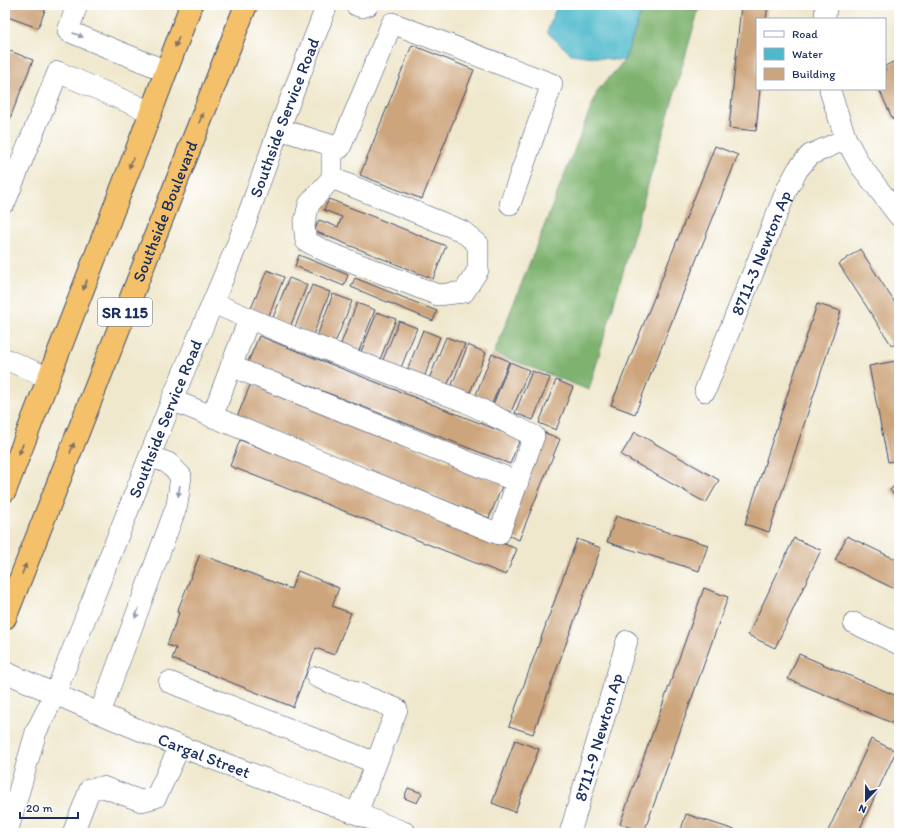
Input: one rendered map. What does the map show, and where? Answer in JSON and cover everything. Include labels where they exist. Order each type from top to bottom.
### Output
[{"type":"highway","name":"SR 115","points":[[5,491],[191,5]]},
{"type":"highway","name":"Southside Boulevard","points":[[5,618],[246,5]]},
{"type":"street","points":[[77,5],[68,30],[166,71]]},
{"type":"street","name":"Southside Service Road","points":[[7,833],[36,732],[55,694],[172,400],[239,240],[279,129],[327,5]]},
{"type":"street","points":[[356,5],[362,7],[368,5]]},
{"type":"street","points":[[824,18],[826,5]]},
{"type":"street","points":[[279,129],[340,148],[392,23],[552,84],[510,204]]},
{"type":"street","points":[[5,202],[58,72],[151,112]]},
{"type":"street","points":[[830,90],[846,140],[860,165],[897,209]]},
{"type":"street","name":"8711-3 Newton Ap","points":[[705,391],[793,176],[810,155],[846,140]]},
{"type":"street","points":[[332,146],[332,178],[309,204],[304,225],[306,240],[327,252],[438,295],[464,292],[478,270],[478,244],[462,231],[332,178]]},
{"type":"street","points":[[172,400],[499,534],[534,436],[466,402],[295,338],[212,303]]},
{"type":"street","points":[[212,417],[249,319]]},
{"type":"street","points":[[5,359],[49,378]]},
{"type":"street","points":[[231,366],[518,482]]},
{"type":"street","points":[[100,713],[177,505],[181,476],[168,463],[150,456]]},
{"type":"street","points":[[854,623],[899,644]]},
{"type":"street","name":"8711-9 Newton Ap","points":[[570,833],[627,641]]},
{"type":"street","name":"Cargal Street","points":[[5,672],[180,746],[406,833]]},
{"type":"street","points":[[317,677],[398,709],[357,813]]},
{"type":"street","points":[[170,682],[376,763]]},
{"type":"street","points":[[73,833],[90,789],[103,787],[141,801],[156,797],[180,746]]},
{"type":"green space","points":[[644,5],[700,5],[589,390],[494,353],[598,90],[624,61]]},
{"type":"water","points":[[557,5],[644,5],[624,61],[571,54],[547,32]]},
{"type":"building","points":[[5,5],[47,5],[38,28],[5,16]]},
{"type":"building","points":[[741,5],[768,5],[766,18],[756,18],[756,90],[760,90],[756,131],[729,128]]},
{"type":"building","points":[[412,45],[474,70],[422,199],[360,175]]},
{"type":"building","points":[[5,49],[33,60],[5,131]]},
{"type":"building","points":[[899,59],[899,118],[893,120],[879,90],[886,90],[886,66]]},
{"type":"building","points":[[715,146],[738,155],[635,414],[611,405]]},
{"type":"building","points":[[329,199],[446,246],[433,279],[314,231],[319,220],[338,227],[342,217],[324,210]]},
{"type":"building","points":[[860,249],[899,309],[899,341],[892,346],[839,264]]},
{"type":"building","points":[[299,255],[348,275],[344,286],[295,266]]},
{"type":"building","points":[[267,270],[284,277],[268,318],[250,311]]},
{"type":"building","points":[[289,278],[307,285],[290,327],[272,320]]},
{"type":"building","points":[[355,278],[437,311],[433,321],[351,287]]},
{"type":"building","points":[[312,285],[330,292],[313,335],[295,327]]},
{"type":"building","points":[[333,294],[352,301],[335,343],[317,336]]},
{"type":"building","points":[[357,303],[375,310],[358,353],[340,346]]},
{"type":"building","points":[[817,304],[841,311],[769,532],[745,524]]},
{"type":"building","points":[[377,312],[396,319],[379,362],[360,354]]},
{"type":"building","points":[[399,321],[417,328],[400,370],[382,362]]},
{"type":"building","points":[[423,330],[440,337],[423,380],[406,373]]},
{"type":"building","points":[[259,336],[520,439],[510,464],[248,362]]},
{"type":"building","points":[[446,337],[465,344],[447,386],[429,379]]},
{"type":"building","points":[[468,345],[486,353],[469,395],[451,387]]},
{"type":"building","points":[[492,354],[509,361],[492,404],[475,397]]},
{"type":"building","points":[[896,361],[899,379],[899,460],[888,462],[869,366]]},
{"type":"building","points":[[510,362],[529,370],[511,412],[493,405]]},
{"type":"building","points":[[532,371],[550,378],[533,420],[515,413]]},
{"type":"building","points":[[556,380],[573,387],[556,430],[539,423]]},
{"type":"building","points":[[251,383],[503,484],[489,518],[237,417]]},
{"type":"building","points":[[543,432],[560,439],[519,540],[502,533]]},
{"type":"building","points":[[635,432],[719,480],[706,503],[621,455]]},
{"type":"building","points":[[240,440],[517,549],[506,575],[230,466]]},
{"type":"building","points":[[899,481],[899,500],[890,490]]},
{"type":"building","points":[[616,516],[708,545],[699,571],[607,542]]},
{"type":"building","points":[[847,536],[899,561],[899,591],[835,560]]},
{"type":"building","points":[[794,538],[821,550],[775,648],[748,635]]},
{"type":"building","points":[[577,539],[601,548],[533,734],[509,726]]},
{"type":"building","points":[[200,554],[291,589],[298,571],[339,588],[332,606],[351,613],[334,655],[316,648],[293,707],[172,659],[176,648],[167,645],[179,613],[177,612]]},
{"type":"building","points":[[704,588],[728,597],[644,832],[620,824]]},
{"type":"building","points":[[799,654],[899,697],[899,726],[788,679]]},
{"type":"building","points":[[871,739],[896,751],[858,833],[827,833]]},
{"type":"building","points":[[515,740],[539,749],[515,812],[492,803]]},
{"type":"building","points":[[408,788],[422,793],[417,803],[404,798]]},
{"type":"building","points":[[686,814],[744,833],[680,833]]}]
